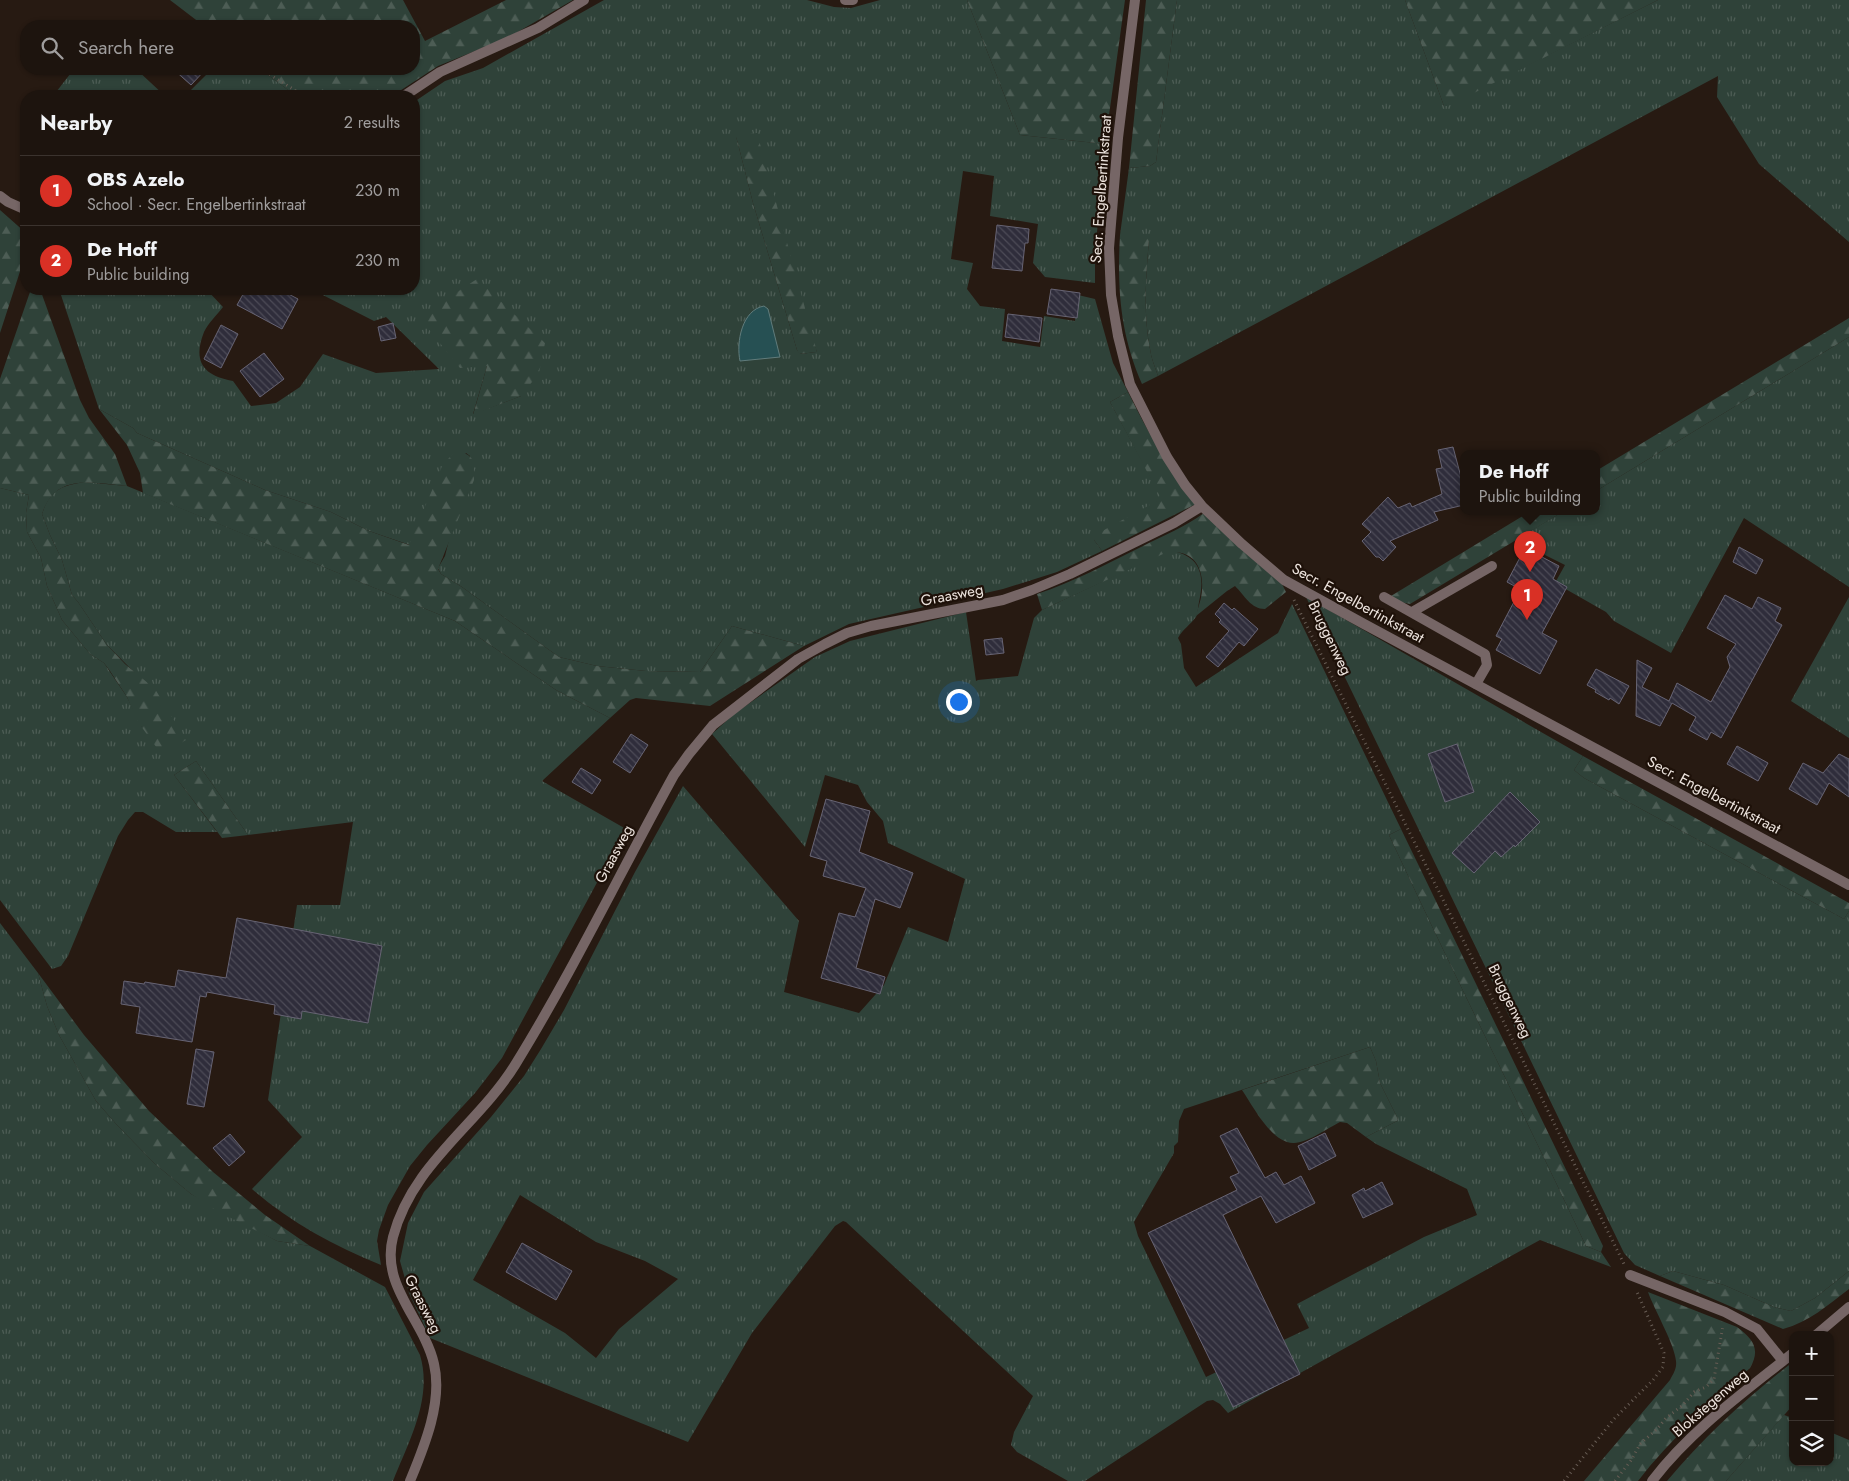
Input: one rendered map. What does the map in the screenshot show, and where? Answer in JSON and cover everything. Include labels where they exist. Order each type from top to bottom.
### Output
[{"type":"street","points":[[413,90],[440,72],[538,28],[584,0]]},
{"type":"street","points":[[845,0],[853,0]]},
{"type":"street","name":"Secr. Engelbertinkstraat","points":[[1135,0],[1114,182],[1109,248],[1111,295],[1118,336],[1130,384],[1167,457],[1185,485],[1202,506],[1284,580],[1351,618],[1849,885]]},
{"type":"street","points":[[0,196],[20,207]]},
{"type":"street","name":"Graasweg","points":[[410,1481],[431,1423],[436,1374],[428,1344],[392,1276],[390,1253],[398,1219],[408,1198],[438,1154],[492,1096],[514,1066],[584,944],[674,774],[688,754],[713,725],[798,659],[847,633],[870,626],[1003,600],[1032,590],[1070,574],[1174,523],[1202,506]]},
{"type":"street","points":[[1412,612],[1492,566]]},
{"type":"street","points":[[1384,597],[1485,654],[1487,665],[1476,684]]},
{"type":"street","points":[[1630,1275],[1725,1312],[1758,1330],[1783,1361]]},
{"type":"street","points":[[1821,1331],[1849,1307]]},
{"type":"street","name":"Blokstegenweg","points":[[1652,1481],[1683,1444],[1706,1422],[1789,1356]]},
{"type":"path","points":[[271,75],[294,90]]},
{"type":"path","name":"Bruggenweg","points":[[1284,580],[1630,1275],[1664,1353],[1663,1367],[1614,1419],[1564,1481]]},
{"type":"path","points":[[1615,1481],[1632,1459],[1640,1444],[1666,1418],[1683,1405],[1694,1392],[1706,1387],[1714,1379],[1725,1312]]},
{"type":"green space","points":[[170,0],[403,0],[414,20],[196,20]]},
{"type":"green space","points":[[506,0],[573,0],[507,38],[438,66],[401,90],[288,90],[268,75],[420,75],[420,32],[425,41]]},
{"type":"green space","points":[[604,0],[807,0],[834,7],[851,8],[880,0],[967,0],[1020,135],[1105,144],[1095,254],[1095,283],[1045,277],[1033,263],[1038,224],[990,216],[994,176],[963,171],[951,259],[973,263],[967,289],[980,306],[1005,309],[1002,341],[1040,347],[1044,316],[1075,321],[1078,295],[1095,299],[1113,363],[1128,392],[1110,402],[1161,496],[1158,501],[1094,540],[1102,551],[1057,572],[1003,589],[849,624],[804,646],[732,626],[700,672],[646,671],[597,666],[559,657],[441,574],[438,568],[445,556],[470,456],[466,453],[425,509],[410,545],[369,531],[331,512],[265,490],[137,433],[133,428],[99,409],[61,295],[212,295],[223,307],[204,332],[199,352],[200,359],[208,371],[223,379],[233,381],[251,406],[276,403],[300,387],[323,354],[376,373],[439,369],[386,317],[374,321],[323,295],[420,295],[420,98],[445,81],[483,68]],"holes":[[[736,136],[817,352],[800,354],[797,350],[753,203]],[[487,366],[521,396],[473,414]]]},
{"type":"green space","points":[[967,0],[1125,0],[1105,144],[1020,135]]},
{"type":"green space","points":[[1146,0],[1177,0],[1156,162],[1150,166],[1129,168]]},
{"type":"green space","points":[[1177,0],[1405,0],[1444,106],[1658,0],[1849,0],[1849,242],[1759,164],[1717,97],[1718,76],[1158,376],[1153,362],[1146,322],[1149,240],[1120,235],[1129,168],[1150,166],[1156,162]]},
{"type":"green space","points":[[1405,0],[1658,0],[1448,106],[1444,106]]},
{"type":"green space","points":[[69,75],[142,75],[159,90],[58,90]]},
{"type":"green space","points":[[206,75],[268,75],[288,90],[191,90]]},
{"type":"green space","points":[[757,133],[817,352],[799,354],[797,350],[753,203],[736,136]]},
{"type":"green space","points":[[0,210],[20,228],[20,271],[0,333]]},
{"type":"green space","points":[[1120,235],[1147,235],[1149,240],[1146,322],[1153,362],[1158,376],[1142,384],[1129,347],[1122,311],[1119,274]]},
{"type":"green space","points":[[477,279],[545,343],[539,373],[521,396],[473,415],[487,366],[460,368],[419,317]]},
{"type":"green space","points":[[29,295],[42,295],[80,400],[89,418],[115,454],[127,486],[88,482],[66,486],[56,491],[48,501],[42,514],[62,560],[72,595],[107,645],[125,664],[155,689],[186,740],[162,755],[138,722],[127,697],[110,671],[104,663],[90,654],[62,620],[47,586],[41,558],[27,532],[26,513],[29,495],[0,488],[0,379]]},
{"type":"green space","points":[[1849,318],[1849,337],[1600,489],[1600,469]]},
{"type":"green space","points":[[1849,337],[1849,587],[1744,518],[1671,653],[1614,621],[1606,612],[1555,583],[1565,565],[1515,540],[1557,515],[1600,515],[1600,489]]},
{"type":"green space","points":[[1128,392],[1159,449],[1196,504],[1102,551],[1094,540],[1095,535],[1157,501],[1160,496],[1110,402]]},
{"type":"green space","points":[[99,409],[133,428],[137,433],[265,490],[331,512],[369,531],[409,545],[443,464],[455,452],[467,454],[474,464],[474,480],[438,569],[441,574],[559,657],[597,666],[646,671],[700,672],[732,626],[804,646],[710,706],[636,698],[630,700],[610,718],[556,690],[455,621],[143,493],[140,473],[127,445]]},
{"type":"green space","points":[[84,482],[127,486],[455,621],[556,690],[610,718],[542,781],[626,829],[502,1058],[475,1093],[410,1166],[388,1205],[377,1241],[381,1265],[346,1250],[297,1223],[252,1189],[302,1137],[268,1100],[297,905],[340,905],[353,822],[248,835],[196,761],[174,775],[217,832],[176,832],[143,812],[135,812],[118,836],[68,956],[61,966],[52,969],[0,900],[0,488],[29,495],[26,513],[27,532],[41,558],[47,586],[62,620],[90,654],[104,663],[127,697],[142,727],[146,731],[137,675],[107,645],[72,595],[62,560],[42,514],[53,494],[69,485]]},
{"type":"green space","points":[[1204,513],[1282,584],[1286,592],[1265,609],[1256,607],[1248,601],[1235,586],[1196,616],[1202,592],[1200,572],[1193,559],[1187,555],[1172,552],[1163,554],[1042,610],[1037,594],[1091,572],[1182,527]]},
{"type":"green space","points":[[1524,515],[1557,515],[1410,604],[1386,599]]},
{"type":"green space","points":[[1173,551],[1190,558],[1199,569],[1201,576],[1201,593],[1197,615],[1178,638],[1181,644],[1184,668],[1196,687],[1278,633],[1292,604],[1401,829],[1389,835],[1586,1246],[1601,1252],[1611,1267],[1540,1240],[1228,1413],[1220,1404],[1213,1400],[1207,1401],[1085,1481],[1068,1481],[1017,1452],[1011,1445],[1014,1432],[1033,1396],[843,1221],[835,1226],[752,1333],[688,1442],[430,1338],[409,1293],[400,1261],[408,1223],[424,1192],[491,1117],[524,1076],[541,1049],[564,1010],[635,872],[683,786],[799,921],[784,992],[859,1013],[884,985],[908,927],[948,942],[965,879],[888,843],[883,821],[867,802],[858,785],[825,775],[805,847],[712,734],[734,714],[815,657],[850,641],[966,612],[976,681],[1018,676],[1034,618],[1042,610],[1163,553]],"holes":[[[1370,1047],[1376,1061],[1380,1083],[1398,1119],[1366,1137],[1376,1144],[1467,1189],[1477,1215],[1424,1237],[1297,1304],[1309,1328],[1206,1377],[1138,1236],[1134,1222],[1174,1153],[1174,1146],[1178,1142],[1179,1121],[1184,1109]],[[520,1195],[596,1242],[645,1261],[678,1279],[619,1329],[596,1358],[565,1333],[473,1280]]]},
{"type":"green space","points":[[1306,597],[1583,756],[1574,770],[1584,778],[1844,919],[1849,911],[1849,1271],[1815,1298],[1791,1311],[1774,1307],[1724,1285],[1673,1271],[1660,1276],[1635,1265],[1624,1253]]},
{"type":"green space","points":[[1849,597],[1849,738],[1791,701]]},
{"type":"green space","points":[[1583,756],[1849,903],[1849,911],[1844,919],[1584,778],[1574,770]]},
{"type":"green space","points":[[196,761],[248,835],[222,838],[174,775]]},
{"type":"green space","points":[[1401,829],[1603,1246],[1601,1252],[1586,1246],[1413,887],[1389,835]]},
{"type":"green space","points":[[0,923],[38,973],[47,1006],[59,1035],[96,1101],[154,1163],[191,1194],[277,1241],[310,1246],[385,1287],[420,1355],[424,1387],[412,1435],[393,1481],[0,1481]]},
{"type":"green space","points":[[38,973],[84,1035],[149,1111],[213,1172],[265,1215],[310,1246],[277,1241],[217,1211],[191,1194],[154,1163],[96,1101],[59,1035],[47,1006]]},
{"type":"green space","points":[[1370,1047],[1376,1061],[1380,1083],[1398,1119],[1366,1137],[1347,1123],[1340,1122],[1305,1141],[1286,1142],[1264,1123],[1242,1090]]},
{"type":"green space","points":[[1673,1271],[1724,1285],[1774,1307],[1791,1311],[1815,1298],[1849,1271],[1849,1289],[1810,1317],[1783,1329],[1660,1276]]},
{"type":"green space","points":[[1648,1292],[1737,1327],[1754,1345],[1755,1355],[1753,1361],[1750,1368],[1677,1436],[1638,1481],[1584,1481],[1670,1380],[1675,1369],[1675,1354]]},
{"type":"green space","points":[[1789,1365],[1789,1410],[1726,1481],[1667,1481],[1727,1418]]},
{"type":"green space","points":[[1784,1415],[1789,1417],[1789,1466],[1834,1466],[1834,1434],[1849,1440],[1849,1481],[1726,1481]]},
{"type":"water","points":[[764,306],[768,309],[780,357],[740,361],[739,345],[742,328],[750,314]]},
{"type":"building","points":[[180,75],[200,75],[191,85]]},
{"type":"building","points":[[997,225],[1029,229],[1028,243],[1025,243],[1022,271],[992,268]]},
{"type":"building","points":[[1051,289],[1080,293],[1077,318],[1047,314]]},
{"type":"building","points":[[243,295],[290,295],[298,299],[282,329],[237,305]]},
{"type":"building","points":[[1008,314],[1042,318],[1039,342],[1005,337]]},
{"type":"building","points":[[393,323],[396,338],[381,341],[378,327]]},
{"type":"building","points":[[221,325],[238,334],[221,368],[204,359]]},
{"type":"building","points":[[264,353],[284,379],[260,397],[240,371]]},
{"type":"building","points":[[1453,447],[1460,473],[1460,506],[1434,512],[1438,520],[1390,541],[1396,547],[1383,561],[1376,557],[1362,541],[1371,532],[1362,524],[1388,497],[1398,508],[1410,503],[1412,507],[1442,494],[1436,469],[1442,468],[1438,450]]},
{"type":"building","points":[[1739,547],[1763,560],[1756,574],[1733,562]]},
{"type":"building","points":[[1525,548],[1559,566],[1553,579],[1567,587],[1542,633],[1557,641],[1540,674],[1496,650],[1502,639],[1496,636],[1517,596],[1515,595],[1518,588],[1507,582]]},
{"type":"building","points":[[1725,595],[1752,609],[1758,597],[1781,608],[1775,621],[1782,625],[1721,738],[1711,732],[1707,740],[1689,730],[1696,717],[1672,703],[1660,726],[1636,716],[1637,660],[1652,668],[1642,687],[1669,701],[1677,683],[1711,702],[1730,667],[1727,657],[1736,644],[1707,628]]},
{"type":"building","points":[[1224,603],[1232,610],[1234,608],[1258,629],[1244,646],[1239,642],[1218,667],[1206,657],[1229,631],[1219,622],[1221,620],[1215,614]]},
{"type":"building","points":[[1002,638],[1004,653],[986,655],[984,640]]},
{"type":"building","points":[[1596,669],[1629,686],[1619,704],[1595,692],[1596,690],[1587,685]]},
{"type":"building","points":[[631,734],[648,745],[630,773],[613,762]]},
{"type":"building","points":[[1457,744],[1474,792],[1445,802],[1428,754]]},
{"type":"building","points":[[1737,746],[1768,763],[1758,781],[1727,764]]},
{"type":"building","points":[[1839,754],[1849,759],[1849,797],[1829,783],[1817,805],[1789,789],[1803,763],[1823,773]]},
{"type":"building","points":[[581,768],[601,780],[592,794],[572,782]]},
{"type":"building","points":[[1510,792],[1540,822],[1515,847],[1514,845],[1501,857],[1495,851],[1474,873],[1452,853]]},
{"type":"building","points":[[826,799],[870,811],[859,852],[913,873],[900,908],[875,899],[856,968],[885,977],[880,994],[821,978],[839,913],[855,917],[866,888],[823,876],[827,861],[810,856]]},
{"type":"building","points":[[237,918],[382,946],[368,1023],[302,1011],[301,1019],[274,1014],[275,1005],[207,992],[206,997],[200,996],[192,1042],[136,1033],[140,1007],[121,1004],[124,981],[175,987],[178,970],[226,978]]},
{"type":"building","points":[[196,1049],[214,1052],[204,1107],[187,1104]]},
{"type":"building","points":[[1237,1128],[1265,1178],[1276,1172],[1284,1185],[1301,1176],[1315,1203],[1276,1223],[1261,1196],[1223,1215],[1300,1374],[1233,1407],[1148,1233],[1237,1190],[1230,1177],[1239,1173],[1220,1136]]},
{"type":"building","points":[[1325,1133],[1336,1156],[1309,1170],[1298,1146]]},
{"type":"building","points":[[230,1134],[245,1152],[229,1166],[213,1148]]},
{"type":"building","points":[[1382,1182],[1393,1204],[1363,1218],[1352,1195],[1364,1188],[1365,1191]]},
{"type":"building","points":[[522,1243],[572,1271],[556,1300],[506,1272]]},
{"type":"place","name":"De Hoff","points":[[1530,572]]},
{"type":"place","name":"OBS Azelo","points":[[1527,620]]}]
